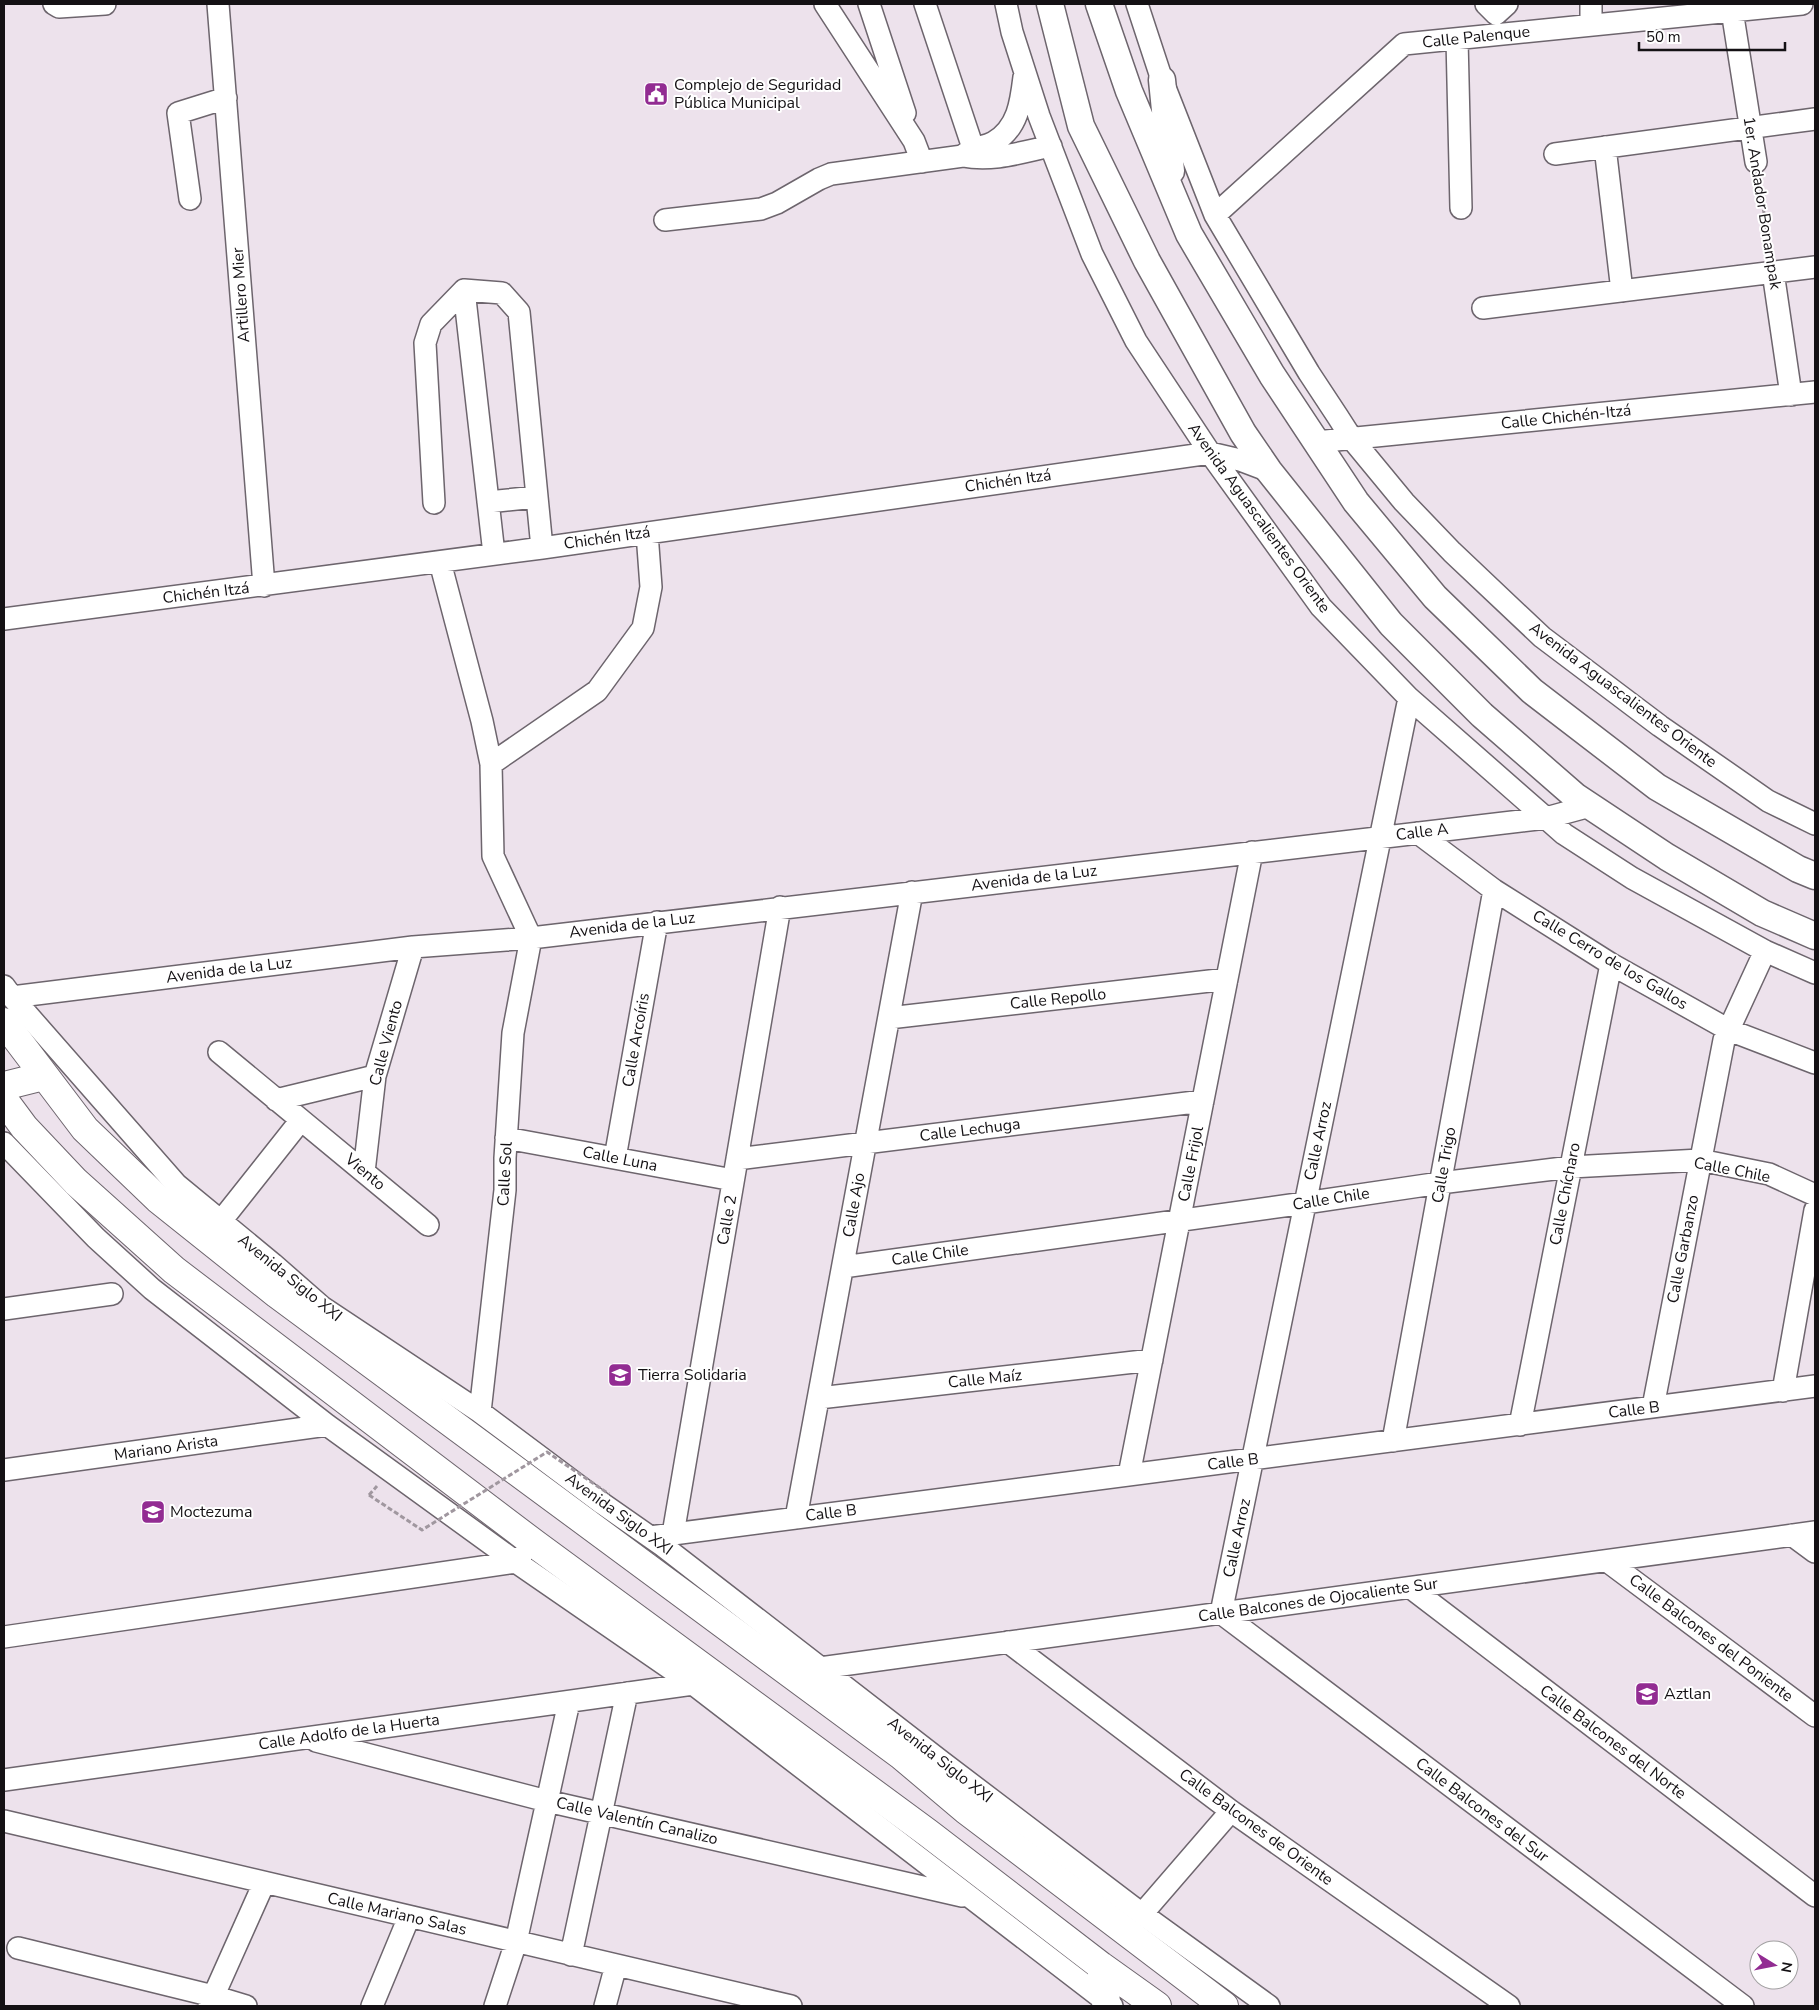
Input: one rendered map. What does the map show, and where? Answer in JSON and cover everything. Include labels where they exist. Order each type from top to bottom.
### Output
[{"type":"highway","name":"Avenida Siglo XXI","points":[[6,1002],[44,1076],[85,1129],[158,1199],[285,1300],[902,1756],[966,1810],[1224,2006]]},
{"type":"highway","points":[[4,1086],[44,1076]]},
{"type":"highway","points":[[4,1100],[24,1127],[76,1182],[174,1270],[525,1553],[796,1735],[928,1833],[1101,1966],[1158,2006]]},
{"type":"highway","points":[[758,1735],[796,1735]]},
{"type":"highway","points":[[902,1756],[942,1762]]},
{"type":"highway","points":[[1101,1966],[1109,2004]]},
{"type":"main road","points":[[1050,4],[1081,126],[1156,278],[1225,402],[1269,471],[1390,624],[1482,716],[1575,796],[1667,857],[1762,913],[1815,936]]},
{"type":"main road","points":[[1099,4],[1129,91],[1189,234],[1272,375],[1356,502],[1435,597],[1532,692],[1657,787],[1798,869],[1815,876]]},
{"type":"main road","points":[[1162,80],[1173,197]]},
{"type":"street","points":[[54,4],[59,8],[105,4]]},
{"type":"street","name":"Artillero Mier","points":[[218,4],[264,586]]},
{"type":"street","points":[[825,4],[914,141]]},
{"type":"street","points":[[870,4],[922,162]]},
{"type":"street","points":[[925,4],[968,152],[977,159],[997,158],[1051,146]]},
{"type":"street","name":"Avenida Aguascalientes Oriente","points":[[1006,4],[1012,32],[1051,146],[1092,254],[1136,341],[1210,453],[1321,607],[1409,698],[1564,834],[1632,878],[1765,951],[1815,973]]},
{"type":"street","name":"Avenida Aguascalientes Oriente","points":[[1137,4],[1162,80],[1215,215],[1309,372],[1352,439],[1417,516],[1452,552],[1542,637],[1660,726],[1768,801],[1815,824]]},
{"type":"street","points":[[1486,4],[1496,14],[1508,4]]},
{"type":"street","points":[[1591,4],[1591,25]]},
{"type":"street","name":"Calle Palenque","points":[[1215,215],[1404,44],[1591,25],[1732,7],[1802,4]]},
{"type":"street","name":"1er. Andador Bonampak","points":[[1732,7],[1756,162]]},
{"type":"street","points":[[1456,39],[1461,208]]},
{"type":"street","points":[[665,220],[761,208],[777,203],[831,174],[922,162],[968,152],[994,142],[1013,124],[1020,107],[1025,68]]},
{"type":"street","points":[[190,199],[178,113],[226,98]]},
{"type":"street","points":[[1554,154],[1815,119]]},
{"type":"street","points":[[1605,147],[1622,291]]},
{"type":"street","points":[[1483,308],[1815,267]]},
{"type":"street","name":"1er. Andador Bonampak","points":[[1773,272],[1792,395]]},
{"type":"street","points":[[464,290],[494,554]]},
{"type":"street","points":[[434,503],[425,343],[431,324],[464,290]]},
{"type":"street","points":[[464,290],[502,293],[518,312],[542,548]]},
{"type":"street","name":"Calle Chichén-Itzá","points":[[1316,442],[1815,392]]},
{"type":"street","points":[[1210,453],[1240,460],[1269,471]]},
{"type":"street","name":"Chichén Itzá","points":[[4,619],[542,548],[1210,453]]},
{"type":"street","points":[[488,502],[537,506]]},
{"type":"street","points":[[491,764],[597,691],[643,628],[652,587],[647,533]]},
{"type":"street","points":[[440,562],[482,721],[491,764],[493,856],[531,938]]},
{"type":"street","name":"Calle Arroz","points":[[1221,1613],[1409,698]]},
{"type":"street","name":"Calle A","points":[[1252,852],[1546,818],[1590,806]]},
{"type":"street","name":"Calle Cerro de los Gallos","points":[[1418,833],[1494,890],[1611,964],[1729,1030],[1815,1063]]},
{"type":"street","name":"Avenida de la Luz","points":[[6,1002],[413,947],[531,938],[1252,852]]},
{"type":"street","name":"Calle Frijol","points":[[1130,1475],[1252,852]]},
{"type":"street","name":"Calle Trigo","points":[[1393,1441],[1494,890]]},
{"type":"street","name":"Calle Ajo","points":[[796,1518],[912,892]]},
{"type":"street","name":"Calle 2","points":[[673,1534],[780,907]]},
{"type":"street","name":"Calle Arcoíris","points":[[615,1158],[656,922]]},
{"type":"street","name":"Calle Sol","points":[[480,1412],[506,1190],[506,1138],[513,1033],[531,938]]},
{"type":"street","name":"Calle Viento","points":[[364,1172],[375,1076],[413,947]]},
{"type":"street","name":"Calle Garbanzo","points":[[1653,1407],[1724,1040],[1765,951]]},
{"type":"street","name":"Calle Chícharo","points":[[1520,1425],[1611,964]]},
{"type":"street","name":"Calle Repollo","points":[[889,1018],[1227,980]]},
{"type":"street","name":"Avenida Siglo XXI","points":[[6,1002],[176,1184],[322,1307],[480,1412],[603,1504],[650,1536],[1142,1914],[1269,2006]]},
{"type":"street","name":"Viento","points":[[219,1052],[428,1225]]},
{"type":"street","points":[[276,1100],[375,1076]]},
{"type":"street","name":"Calle Lechuga","points":[[737,1160],[1203,1101]]},
{"type":"street","points":[[221,1221],[301,1120]]},
{"type":"street","name":"Calle Luna","points":[[506,1138],[734,1180]]},
{"type":"street","points":[[6,1148],[96,1238],[152,1289],[328,1425],[525,1553],[758,1735],[1109,2004]]},
{"type":"street","name":"Calle Chile","points":[[843,1267],[1440,1183],[1571,1167],[1700,1160],[1769,1174],[1815,1195]]},
{"type":"street","points":[[1783,1391],[1815,1210]]},
{"type":"street","points":[[4,1309],[112,1294]]},
{"type":"street","name":"Calle Maíz","points":[[819,1398],[1152,1360]]},
{"type":"street","name":"Calle B","points":[[650,1536],[1253,1460],[1815,1386]]},
{"type":"street","name":"Mariano Arista","points":[[4,1470],[328,1425]]},
{"type":"street","name":"Calle Balcones de Ojocaliente Sur","points":[[820,1668],[1815,1532]]},
{"type":"street","points":[[1792,1535],[1815,1552]]},
{"type":"street","points":[[4,1638],[525,1553]]},
{"type":"street","name":"Calle Balcones del Poniente","points":[[1607,1561],[1815,1716]]},
{"type":"street","name":"Calle Balcones del Norte","points":[[1411,1588],[1815,1896]]},
{"type":"street","name":"Calle Balcones del Sur","points":[[1221,1613],[1743,2006]]},
{"type":"street","name":"Calle Balcones de Oriente","points":[[1008,1642],[1231,1811],[1509,2006]]},
{"type":"street","name":"Calle Adolfo de la Huerta","points":[[4,1780],[693,1684]]},
{"type":"street","points":[[571,1955],[627,1694]]},
{"type":"street","points":[[495,2006],[516,1942],[569,1702]]},
{"type":"street","name":"Calle Valentín Canalizo","points":[[306,1738],[548,1801],[970,1897]]},
{"type":"street","points":[[1142,1914],[1231,1811]]},
{"type":"street","name":"Calle Mariano Salas","points":[[4,1822],[616,1965],[732,2000],[791,2006]]},
{"type":"street","points":[[211,2001],[264,1883]]},
{"type":"street","points":[[372,2006],[409,1917]]},
{"type":"street","points":[[18,1948],[211,2001],[246,2006]]},
{"type":"street","points":[[605,2006],[616,1965]]},
{"type":"path","name":"1er. Andador Bonampak","points":[[1756,162],[1773,272]]},
{"type":"path","points":[[369,1495],[422,1530],[547,1452],[609,1494]]},
{"type":"place","name":"Complejo de Seguridad Pública Municipal","points":[[656,94]]},
{"type":"place","name":"Tierra Solidaria","points":[[620,1375]]},
{"type":"place","name":"Moctezuma","points":[[153,1512]]},
{"type":"place","name":"Aztlan","points":[[1647,1694]]}]
